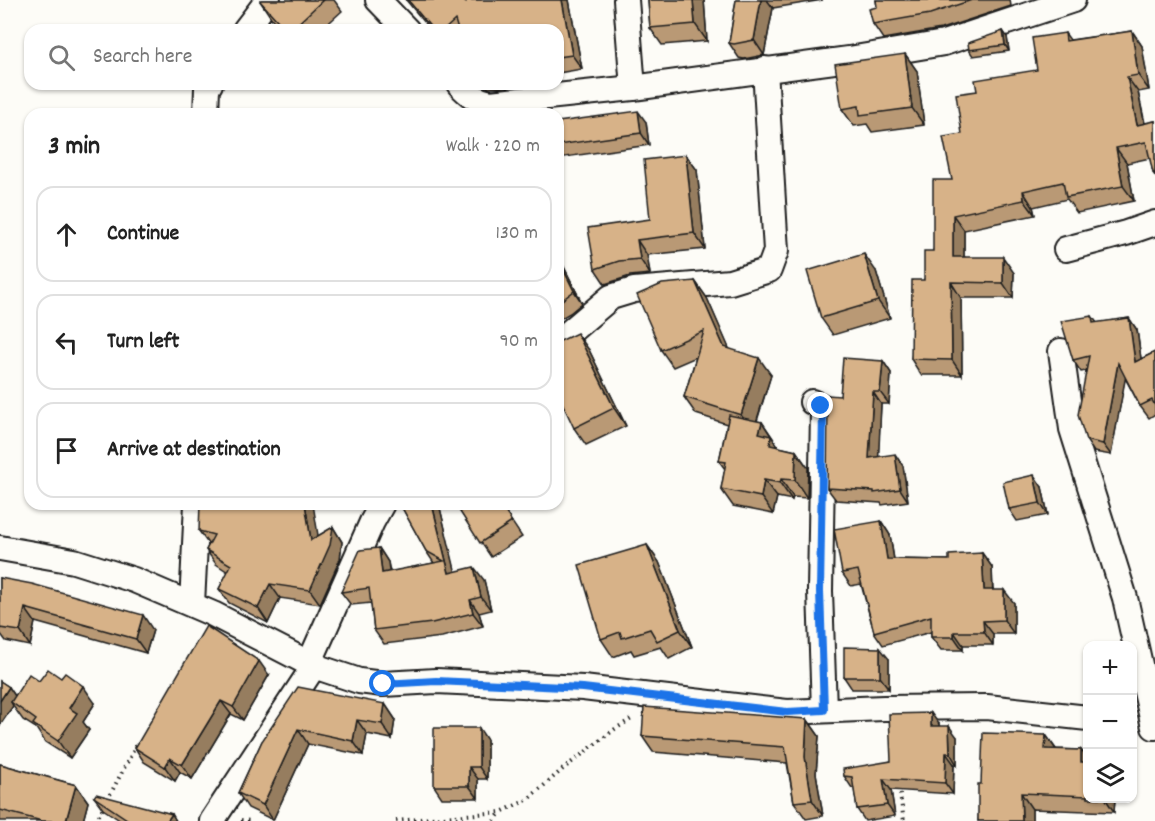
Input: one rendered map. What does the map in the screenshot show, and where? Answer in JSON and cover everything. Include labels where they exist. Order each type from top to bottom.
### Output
[{"type":"street","points":[[250,24],[268,0]]},
{"type":"street","points":[[378,0],[401,24]]},
{"type":"street","points":[[626,0],[633,88]]},
{"type":"street","points":[[464,90],[478,100],[490,103],[633,88],[849,59],[944,44],[1028,8],[1073,0]]},
{"type":"street","points":[[564,337],[611,297],[634,290],[730,282],[769,270],[776,251],[765,69]]},
{"type":"street","points":[[206,108],[207,90]]},
{"type":"street","points":[[1066,249],[1155,223]]},
{"type":"street","points":[[1061,351],[1072,429],[1125,598],[1155,727],[1137,725]]},
{"type":"street","points":[[812,402],[821,406],[823,411],[820,591],[824,710]]},
{"type":"street","points":[[192,604],[197,510]]},
{"type":"street","points":[[212,821],[312,665],[379,510]]},
{"type":"street","points":[[0,548],[74,561],[134,580],[192,604],[312,665],[359,681],[383,684],[436,681],[583,688],[787,712],[987,707],[1083,717]]},
{"type":"path","points":[[396,821],[501,812],[527,800],[615,729],[665,698]]},
{"type":"path","points":[[96,821],[143,734]]},
{"type":"path","points":[[898,778],[904,821]]},
{"type":"path","points":[[494,821],[501,812]]},
{"type":"building","points":[[323,0],[297,24],[281,24],[260,1]]},
{"type":"building","points":[[408,0],[463,0],[466,3],[465,0],[562,0],[572,55],[564,56],[564,24],[456,24],[455,20],[451,24],[428,24]]},
{"type":"building","points":[[648,0],[693,0],[695,24],[650,28]]},
{"type":"building","points":[[736,0],[761,0],[754,40],[734,44],[729,43]]},
{"type":"building","points":[[876,0],[972,0],[930,14],[873,24],[869,9],[877,7]]},
{"type":"building","points":[[1003,31],[1005,45],[969,50],[968,43]]},
{"type":"building","points":[[1132,31],[1138,75],[1127,77],[1137,125],[1155,121],[1155,173],[1153,173],[1146,142],[1116,148],[1123,186],[1066,197],[1063,182],[1023,191],[1024,200],[953,215],[953,257],[1003,257],[1003,283],[951,282],[952,360],[911,359],[912,280],[924,280],[924,251],[933,251],[933,180],[952,180],[943,137],[962,134],[956,94],[977,91],[975,80],[1037,70],[1032,38],[1065,33],[1066,41]]},
{"type":"building","points":[[905,54],[912,108],[860,115],[859,106],[842,109],[835,64]]},
{"type":"building","points":[[638,111],[641,133],[564,144],[564,121]]},
{"type":"building","points":[[686,155],[694,233],[637,240],[640,259],[619,261],[595,269],[588,228],[650,219],[644,160]]},
{"type":"building","points":[[864,254],[878,301],[821,318],[807,271]]},
{"type":"building","points":[[564,271],[574,291],[564,298]]},
{"type":"building","points":[[695,281],[724,347],[759,358],[741,415],[684,397],[704,331],[661,350],[637,295],[662,284]]},
{"type":"building","points":[[1092,316],[1093,323],[1129,318],[1135,362],[1155,352],[1155,406],[1152,400],[1140,406],[1118,363],[1103,444],[1086,440],[1078,415],[1089,356],[1073,360],[1061,321]]},
{"type":"building","points":[[577,333],[614,408],[574,428],[564,407],[564,339]]},
{"type":"building","points":[[843,358],[883,361],[880,392],[873,392],[869,458],[895,454],[900,489],[874,493],[874,491],[827,488],[828,395],[840,396]]},
{"type":"building","points":[[729,415],[762,422],[759,433],[771,436],[770,445],[796,451],[795,480],[781,479],[780,483],[764,480],[761,497],[721,489],[726,462],[719,461]]},
{"type":"building","points":[[1034,475],[1040,503],[1009,509],[1003,482]]},
{"type":"building","points":[[200,510],[306,510],[311,540],[333,527],[330,545],[310,590],[270,584],[258,608],[219,589],[231,565],[206,550],[214,535],[199,531]]},
{"type":"building","points":[[403,510],[433,510],[449,573],[474,567],[481,597],[470,600],[473,613],[432,623],[374,630],[369,588],[341,592],[360,550],[379,548],[382,573],[444,561],[426,551]]},
{"type":"building","points":[[459,510],[504,510],[512,522],[480,543]]},
{"type":"building","points":[[881,521],[887,559],[949,560],[949,555],[982,553],[984,590],[1004,590],[1004,620],[983,621],[984,632],[954,632],[954,637],[931,637],[931,616],[874,632],[858,570],[842,573],[834,529]]},
{"type":"building","points":[[647,545],[680,630],[657,641],[650,629],[622,638],[620,632],[601,639],[579,565]]},
{"type":"building","points":[[0,578],[32,584],[143,615],[136,639],[25,608],[20,631],[0,628]]},
{"type":"building","points":[[206,626],[259,661],[233,707],[221,701],[182,765],[170,758],[165,767],[135,748]]},
{"type":"building","points":[[844,647],[880,648],[880,677],[844,677]]},
{"type":"building","points":[[48,669],[61,678],[65,673],[83,686],[69,708],[77,713],[58,741],[33,724],[36,720],[11,702],[29,674],[39,681]]},
{"type":"building","points":[[0,681],[9,687],[0,701]]},
{"type":"building","points":[[298,687],[385,704],[382,724],[357,720],[353,741],[298,729],[263,805],[238,793],[262,741]]},
{"type":"building","points":[[644,707],[807,719],[805,757],[812,800],[794,802],[785,747],[642,736]]},
{"type":"building","points":[[931,713],[931,726],[949,726],[950,753],[946,753],[945,783],[883,779],[887,805],[857,809],[852,777],[844,776],[843,769],[891,761],[889,714]]},
{"type":"building","points":[[434,728],[479,728],[479,767],[469,767],[469,786],[434,786]]},
{"type":"building","points":[[983,733],[1046,735],[1045,749],[1081,750],[1083,796],[1021,793],[1022,821],[978,821],[978,784],[981,784]]},
{"type":"building","points":[[0,764],[76,785],[66,821],[42,821],[0,810]]},
{"type":"building","points":[[96,794],[172,814],[167,821],[130,821],[94,797]]},
{"type":"route","points":[[383,684],[436,681],[583,688],[739,708],[787,712],[824,710],[820,591],[823,411],[821,406]]}]
